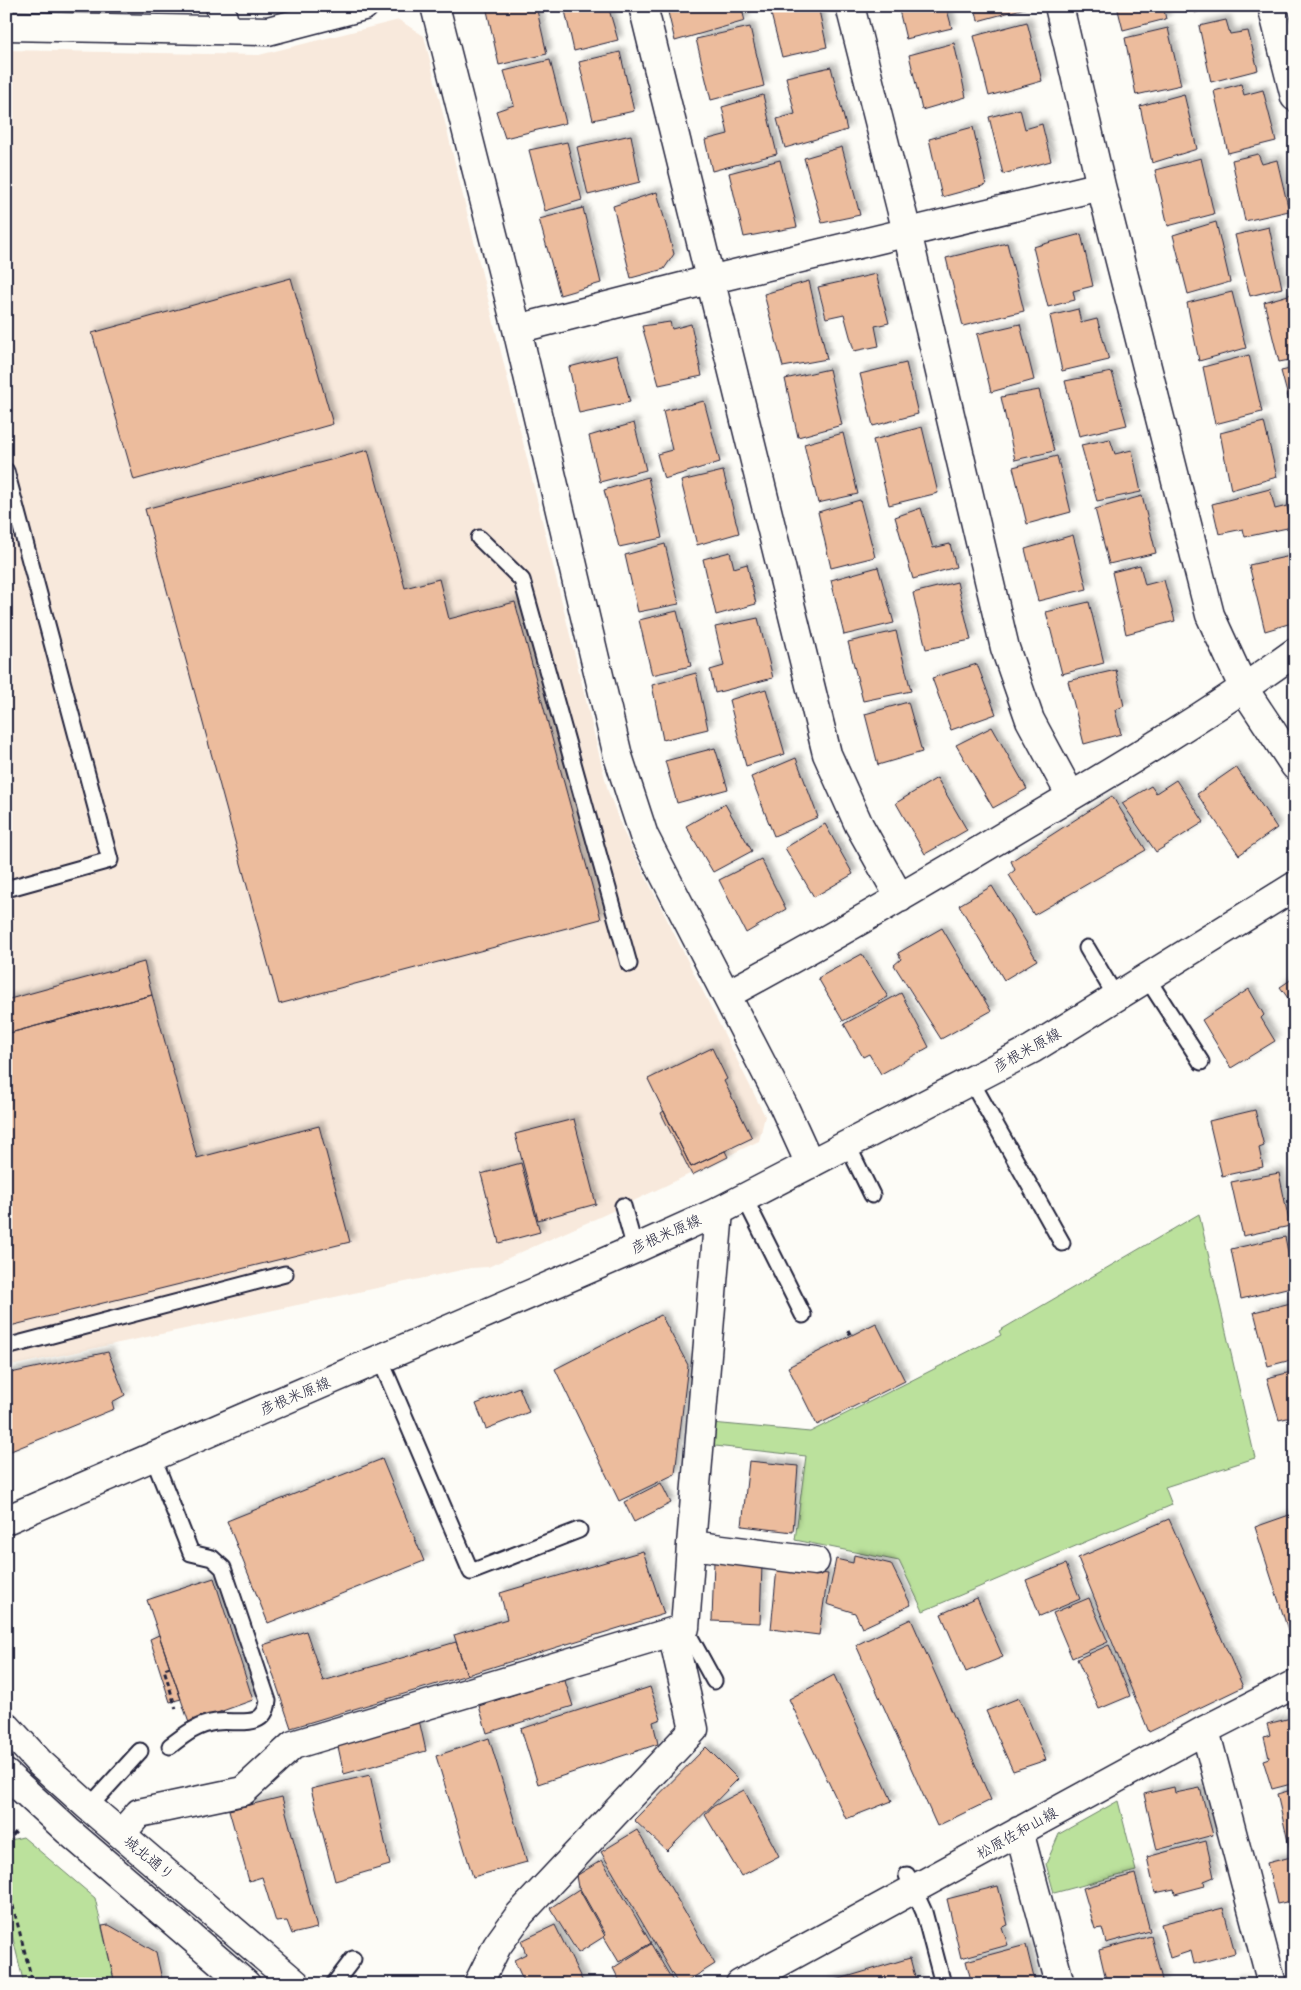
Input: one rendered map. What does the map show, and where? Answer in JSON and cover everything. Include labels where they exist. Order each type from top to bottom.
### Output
[{"type":"street","points":[[13,20],[223,18],[268,31],[364,6]]},
{"type":"street","points":[[435,6],[517,329],[618,756],[644,836],[784,1106],[810,1164]]},
{"type":"street","points":[[643,6],[827,754],[859,825],[900,898]]},
{"type":"street","points":[[850,6],[907,232],[1005,648],[1030,720],[1071,796]]},
{"type":"street","points":[[1059,6],[1101,186],[1210,615],[1244,689],[1295,766]]},
{"type":"street","points":[[1272,6],[1295,97]]},
{"type":"street","points":[[517,329],[709,280],[1101,186]]},
{"type":"street","points":[[726,995],[900,898],[1071,796],[1244,689],[1295,652]]},
{"type":"street","name":"彦根米原線","points":[[6,1520],[635,1249],[719,1210],[1032,1049],[1295,886]]},
{"type":"street","points":[[477,1977],[520,1914],[694,1729],[678,1630],[690,1545],[719,1210]]},
{"type":"street","points":[[690,1545],[815,1561]]},
{"type":"street","points":[[121,1834],[139,1813],[243,1791],[293,1745],[678,1630]]},
{"type":"street","name":"松原佐和山線","points":[[748,1982],[858,1910],[910,1882],[1020,1832],[1205,1730],[1289,1681]]},
{"type":"street","name":"城北通り","points":[[6,1726],[40,1763],[89,1807],[296,1984]]},
{"type":"street","points":[[1205,1730],[1272,1984]]},
{"type":"street","points":[[6,1774],[68,1831],[246,1984]]},
{"type":"street","points":[[1020,1832],[1060,1984]]},
{"type":"lane","points":[[6,471],[110,860],[6,888]]},
{"type":"lane","points":[[479,538],[522,580],[629,964]]},
{"type":"lane","points":[[1088,948],[1116,997]]},
{"type":"lane","points":[[1147,978],[1201,1062]]},
{"type":"lane","points":[[971,1080],[1062,1243]]},
{"type":"lane","points":[[847,1144],[872,1195]]},
{"type":"lane","points":[[744,1197],[803,1315]]},
{"type":"lane","points":[[623,1206],[635,1249]]},
{"type":"lane","points":[[6,1347],[285,1274]]},
{"type":"lane","points":[[380,1359],[471,1572],[579,1530]]},
{"type":"lane","points":[[153,1457],[191,1554],[212,1558],[224,1568],[268,1701],[267,1708],[261,1717],[250,1722],[215,1722],[189,1731],[170,1746]]},
{"type":"lane","points":[[678,1630],[714,1681]]},
{"type":"lane","points":[[89,1807],[140,1751]]},
{"type":"lane","points":[[910,1882],[924,1912],[943,1984]]},
{"type":"lane","points":[[334,1984],[353,1959]]},
{"type":"path","points":[[848,1330],[851,1336]]},
{"type":"path","points":[[6,1842],[25,1824]]},
{"type":"path","points":[[6,1879],[33,1984]]},
{"type":"shaded area","points":[[399,20],[424,36],[608,791],[624,833],[765,1116],[759,1141],[604,1215],[488,1267],[471,1268],[6,1367],[6,50],[259,55]]},
{"type":"green space","points":[[1199,1214],[1255,1458],[1165,1487],[1172,1505],[923,1611],[899,1561],[795,1540],[806,1456],[706,1445],[712,1423],[810,1432],[1001,1335],[999,1331]]},
{"type":"green space","points":[[1118,1801],[1136,1871],[1054,1893],[1046,1864],[1059,1834]]},
{"type":"green space","points":[[23,1837],[95,1898],[115,1984],[24,1984],[6,1910],[6,1841]]},
{"type":"building","points":[[67,6],[83,6],[68,10]]},
{"type":"building","points":[[486,6],[536,6],[547,54],[499,65]]},
{"type":"building","points":[[564,6],[608,6],[618,40],[574,51]]},
{"type":"building","points":[[672,6],[741,6],[745,21],[675,41],[667,8]]},
{"type":"building","points":[[769,6],[818,6],[827,47],[782,57]]},
{"type":"building","points":[[898,6],[946,6],[952,28],[906,39]]},
{"type":"building","points":[[975,6],[1024,6],[1025,8],[978,21]]},
{"type":"building","points":[[1117,6],[1163,6],[1166,19],[1123,30]]},
{"type":"building","points":[[1194,6],[1217,6],[1195,13]]},
{"type":"building","points":[[1226,20],[1230,34],[1248,31],[1258,70],[1211,82],[1199,26]]},
{"type":"building","points":[[1027,22],[1042,81],[989,96],[974,36]]},
{"type":"building","points":[[750,27],[764,86],[711,100],[696,39]]},
{"type":"building","points":[[1168,28],[1181,85],[1136,95],[1125,38]]},
{"type":"building","points":[[954,43],[966,97],[922,110],[909,55]]},
{"type":"building","points":[[620,52],[634,111],[593,120],[579,62]]},
{"type":"building","points":[[550,60],[566,123],[505,138],[496,111],[514,105],[504,71]]},
{"type":"building","points":[[831,67],[847,130],[785,148],[777,119],[795,114],[786,77]]},
{"type":"building","points":[[1241,84],[1244,95],[1263,90],[1276,141],[1228,153],[1214,91]]},
{"type":"building","points":[[1184,94],[1197,149],[1152,163],[1140,106]]},
{"type":"building","points":[[763,95],[777,154],[712,171],[705,140],[728,134],[722,107]]},
{"type":"building","points":[[1020,109],[1025,129],[1042,124],[1051,161],[1003,174],[989,117]]},
{"type":"building","points":[[973,127],[986,185],[942,197],[929,139]]},
{"type":"building","points":[[631,135],[640,182],[588,195],[577,147]]},
{"type":"building","points":[[567,142],[582,200],[545,211],[529,150]]},
{"type":"building","points":[[842,147],[860,215],[822,223],[804,158]]},
{"type":"building","points":[[1258,154],[1262,164],[1277,160],[1289,211],[1245,221],[1232,160]]},
{"type":"building","points":[[1201,158],[1214,214],[1168,226],[1155,170]]},
{"type":"building","points":[[780,160],[797,227],[744,237],[729,173]]},
{"type":"building","points":[[657,192],[674,254],[664,269],[631,278],[613,206]]},
{"type":"building","points":[[583,208],[601,283],[560,295],[539,219]]},
{"type":"building","points":[[1216,222],[1230,282],[1188,294],[1173,235]]},
{"type":"building","points":[[1269,227],[1282,288],[1250,296],[1235,235]]},
{"type":"building","points":[[1081,234],[1093,286],[1073,291],[1075,300],[1048,307],[1033,247]]},
{"type":"building","points":[[1007,243],[1024,311],[963,326],[946,258]]},
{"type":"building","points":[[876,274],[889,323],[875,326],[879,346],[854,351],[844,314],[826,318],[818,287]]},
{"type":"building","points":[[291,278],[333,424],[134,480],[92,333]]},
{"type":"building","points":[[809,281],[827,359],[783,367],[764,294]]},
{"type":"building","points":[[1232,292],[1246,348],[1199,361],[1187,303]]},
{"type":"building","points":[[1292,294],[1295,306],[1295,359],[1279,362],[1264,302]]},
{"type":"building","points":[[1078,309],[1081,323],[1097,319],[1109,360],[1062,371],[1050,316]]},
{"type":"building","points":[[670,322],[672,329],[691,324],[702,376],[659,385],[642,326]]},
{"type":"building","points":[[1020,324],[1034,380],[991,392],[977,334]]},
{"type":"building","points":[[617,355],[630,402],[579,413],[569,367]]},
{"type":"building","points":[[1249,355],[1262,412],[1215,424],[1203,367]]},
{"type":"building","points":[[906,363],[918,414],[873,426],[860,374]]},
{"type":"building","points":[[1295,368],[1295,423],[1281,371]]},
{"type":"building","points":[[829,369],[842,425],[798,437],[785,379]]},
{"type":"building","points":[[1112,372],[1127,425],[1079,436],[1065,381]]},
{"type":"building","points":[[1039,390],[1054,451],[1015,460],[1001,397]]},
{"type":"building","points":[[704,401],[720,462],[664,479],[657,454],[672,450],[663,411]]},
{"type":"building","points":[[1264,422],[1277,477],[1231,490],[1220,433]]},
{"type":"building","points":[[634,423],[646,470],[600,482],[589,436]]},
{"type":"building","points":[[922,427],[938,493],[889,505],[873,440]]},
{"type":"building","points":[[843,433],[858,494],[818,503],[804,444]]},
{"type":"building","points":[[1110,439],[1115,454],[1132,450],[1141,492],[1097,501],[1081,445]]},
{"type":"building","points":[[368,450],[405,588],[439,579],[449,619],[515,602],[601,919],[279,1004],[145,509]]},
{"type":"building","points":[[1057,456],[1071,512],[1027,524],[1013,467]]},
{"type":"building","points":[[723,471],[739,533],[697,545],[681,481]]},
{"type":"building","points":[[648,477],[662,538],[619,547],[604,490]]},
{"type":"building","points":[[1270,489],[1275,509],[1287,506],[1292,527],[1245,537],[1243,529],[1219,534],[1212,504]]},
{"type":"building","points":[[1142,496],[1156,553],[1109,564],[1095,509]]},
{"type":"building","points":[[860,500],[875,557],[831,568],[818,512]]},
{"type":"building","points":[[921,508],[933,548],[950,544],[956,567],[913,579],[895,517]]},
{"type":"building","points":[[1073,535],[1087,589],[1038,601],[1025,549]]},
{"type":"building","points":[[665,544],[679,604],[638,612],[625,555]]},
{"type":"building","points":[[730,552],[734,568],[747,564],[756,604],[716,615],[703,559]]},
{"type":"building","points":[[1295,555],[1295,592],[1293,592],[1295,622],[1265,631],[1249,565]]},
{"type":"building","points":[[1140,565],[1145,585],[1164,580],[1175,621],[1126,634],[1112,572]]},
{"type":"building","points":[[878,567],[894,623],[844,635],[831,580]]},
{"type":"building","points":[[957,582],[971,640],[926,649],[913,593]]},
{"type":"building","points":[[1089,602],[1104,663],[1062,674],[1046,612]]},
{"type":"building","points":[[677,611],[691,666],[652,675],[639,620]]},
{"type":"building","points":[[758,618],[773,678],[715,693],[710,670],[724,666],[715,627]]},
{"type":"building","points":[[896,631],[911,691],[863,701],[848,642]]},
{"type":"building","points":[[977,664],[996,714],[951,730],[932,678]]},
{"type":"building","points":[[1116,670],[1124,706],[1115,710],[1121,734],[1084,744],[1068,681]]},
{"type":"building","points":[[696,673],[708,729],[663,740],[652,685]]},
{"type":"building","points":[[766,689],[785,754],[746,766],[729,700]]},
{"type":"building","points":[[908,702],[922,752],[878,765],[865,714]]},
{"type":"building","points":[[992,727],[1027,789],[993,808],[956,745]]},
{"type":"building","points":[[715,748],[728,789],[677,803],[665,761]]},
{"type":"building","points":[[796,758],[818,817],[774,836],[751,777]]},
{"type":"building","points":[[1236,767],[1277,828],[1239,855],[1197,794]]},
{"type":"building","points":[[937,778],[967,830],[925,854],[896,803]]},
{"type":"building","points":[[1176,780],[1204,822],[1156,852],[1122,803],[1151,786],[1156,793]]},
{"type":"building","points":[[1112,796],[1146,850],[1034,915],[1009,875],[1015,870],[1011,861]]},
{"type":"building","points":[[725,804],[752,851],[713,872],[686,826]]},
{"type":"building","points":[[825,824],[853,874],[814,897],[785,848]]},
{"type":"building","points":[[761,859],[786,909],[746,933],[719,880]]},
{"type":"building","points":[[992,886],[1037,960],[1004,980],[959,905]]},
{"type":"building","points":[[942,928],[991,1011],[941,1039],[894,965],[901,959],[898,953]]},
{"type":"building","points":[[862,954],[888,997],[843,1021],[818,978]]},
{"type":"building","points":[[144,962],[152,995],[6,1034],[6,1000]]},
{"type":"building","points":[[1295,977],[1295,1008],[1280,987]]},
{"type":"building","points":[[1249,989],[1264,1015],[1261,1018],[1275,1041],[1231,1068],[1202,1020]]},
{"type":"building","points":[[901,993],[929,1047],[881,1074],[869,1054],[863,1057],[844,1024]]},
{"type":"building","points":[[152,995],[197,1158],[319,1126],[350,1242],[6,1327],[6,1034]]},
{"type":"building","points":[[712,1048],[727,1079],[724,1081],[752,1138],[691,1167],[648,1079]]},
{"type":"building","points":[[1255,1110],[1264,1146],[1259,1148],[1263,1167],[1222,1176],[1209,1121]]},
{"type":"building","points":[[664,1111],[691,1167],[725,1151],[728,1157],[692,1175],[661,1113]]},
{"type":"building","points":[[574,1119],[596,1204],[538,1220],[515,1134]]},
{"type":"building","points":[[521,1163],[540,1232],[499,1243],[481,1174]]},
{"type":"building","points":[[1279,1173],[1290,1226],[1243,1236],[1231,1182]]},
{"type":"building","points":[[1285,1237],[1295,1286],[1241,1299],[1231,1249]]},
{"type":"building","points":[[1295,1302],[1295,1359],[1268,1366],[1254,1312]]},
{"type":"building","points":[[661,1315],[688,1365],[675,1474],[619,1501],[555,1369]]},
{"type":"building","points":[[876,1323],[905,1381],[817,1425],[788,1367]]},
{"type":"building","points":[[108,1352],[125,1395],[112,1402],[114,1409],[6,1453],[6,1374]]},
{"type":"building","points":[[1295,1371],[1295,1416],[1279,1420],[1267,1378]]},
{"type":"building","points":[[519,1387],[529,1412],[486,1429],[476,1404]]},
{"type":"building","points":[[382,1459],[424,1561],[268,1623],[227,1521]]},
{"type":"building","points":[[749,1461],[798,1466],[793,1532],[742,1526]]},
{"type":"building","points":[[661,1483],[671,1503],[634,1522],[624,1502]]},
{"type":"building","points":[[1295,1513],[1295,1628],[1288,1630],[1255,1527]]},
{"type":"building","points":[[1169,1519],[1243,1687],[1149,1732],[1078,1558]]},
{"type":"building","points":[[643,1551],[664,1614],[467,1675],[454,1635],[507,1619],[500,1593]]},
{"type":"building","points":[[854,1555],[891,1564],[911,1605],[862,1628],[855,1613],[827,1604],[836,1559],[853,1563]]},
{"type":"building","points":[[714,1561],[762,1565],[760,1623],[712,1621]]},
{"type":"building","points":[[1066,1564],[1080,1599],[1040,1616],[1026,1580]]},
{"type":"building","points":[[777,1568],[828,1574],[819,1635],[771,1629]]},
{"type":"building","points":[[214,1578],[253,1700],[189,1723],[147,1600]]},
{"type":"building","points":[[977,1598],[1003,1657],[966,1672],[941,1614]]},
{"type":"building","points":[[1089,1598],[1108,1642],[1072,1658],[1053,1613]]},
{"type":"building","points":[[911,1619],[991,1800],[937,1826],[856,1645]]},
{"type":"building","points":[[306,1631],[323,1681],[456,1642],[467,1675],[291,1728],[263,1645]]},
{"type":"building","points":[[159,1635],[181,1699],[170,1702],[150,1639]]},
{"type":"building","points":[[1109,1645],[1130,1696],[1099,1709],[1077,1659]]},
{"type":"building","points":[[834,1675],[892,1801],[846,1819],[789,1699]]},
{"type":"building","points":[[564,1678],[573,1706],[487,1733],[479,1706]]},
{"type":"building","points":[[650,1687],[661,1719],[653,1722],[658,1744],[538,1784],[521,1729]]},
{"type":"building","points":[[1019,1698],[1046,1760],[1013,1771],[986,1711]]},
{"type":"building","points":[[1295,1717],[1295,1783],[1272,1789],[1263,1760],[1269,1758],[1264,1737],[1270,1735],[1267,1724]]},
{"type":"building","points":[[419,1720],[426,1751],[344,1774],[337,1742]]},
{"type":"building","points":[[489,1738],[527,1862],[473,1877],[436,1756]]},
{"type":"building","points":[[706,1747],[738,1779],[667,1851],[634,1820]]},
{"type":"building","points":[[370,1775],[390,1865],[335,1881],[311,1789]]},
{"type":"building","points":[[1174,1787],[1175,1793],[1200,1788],[1213,1835],[1157,1850],[1144,1794]]},
{"type":"building","points":[[1295,1789],[1295,1848],[1290,1850],[1277,1794]]},
{"type":"building","points":[[744,1790],[779,1856],[741,1876],[705,1815],[712,1807]]},
{"type":"building","points":[[282,1797],[317,1928],[292,1934],[287,1921],[276,1922],[262,1877],[249,1881],[229,1810]]},
{"type":"building","points":[[637,1830],[715,1964],[683,1984],[678,1984],[601,1852]]},
{"type":"building","points":[[1206,1841],[1214,1877],[1204,1881],[1205,1886],[1175,1894],[1174,1889],[1155,1893],[1147,1857]]},
{"type":"building","points":[[1295,1856],[1295,1900],[1277,1904],[1267,1863]]},
{"type":"building","points":[[602,1860],[651,1943],[619,1962],[604,1937],[606,1935],[578,1887],[576,1876]]},
{"type":"building","points":[[1135,1874],[1150,1931],[1106,1943],[1102,1928],[1095,1929],[1083,1888]]},
{"type":"building","points":[[998,1886],[1008,1925],[1002,1927],[1008,1945],[961,1958],[947,1899]]},
{"type":"building","points":[[579,1889],[605,1936],[578,1953],[550,1908]]},
{"type":"building","points":[[1223,1908],[1235,1953],[1194,1964],[1191,1951],[1170,1958],[1161,1924]]},
{"type":"building","points":[[109,1925],[156,1952],[163,1984],[115,1984],[102,1926]]},
{"type":"building","points":[[555,1925],[584,1984],[525,1984],[514,1960],[526,1954],[521,1941]]},
{"type":"building","points":[[1151,1936],[1163,1984],[1107,1984],[1099,1950]]},
{"type":"building","points":[[651,1944],[674,1983],[621,1984],[613,1968]]},
{"type":"building","points":[[1026,1945],[1035,1982],[1030,1984],[972,1984],[966,1961]]},
{"type":"building","points":[[910,1958],[917,1984],[823,1984]]},
{"type":"building","points":[[1241,1980],[1242,1984],[1225,1984]]}]
